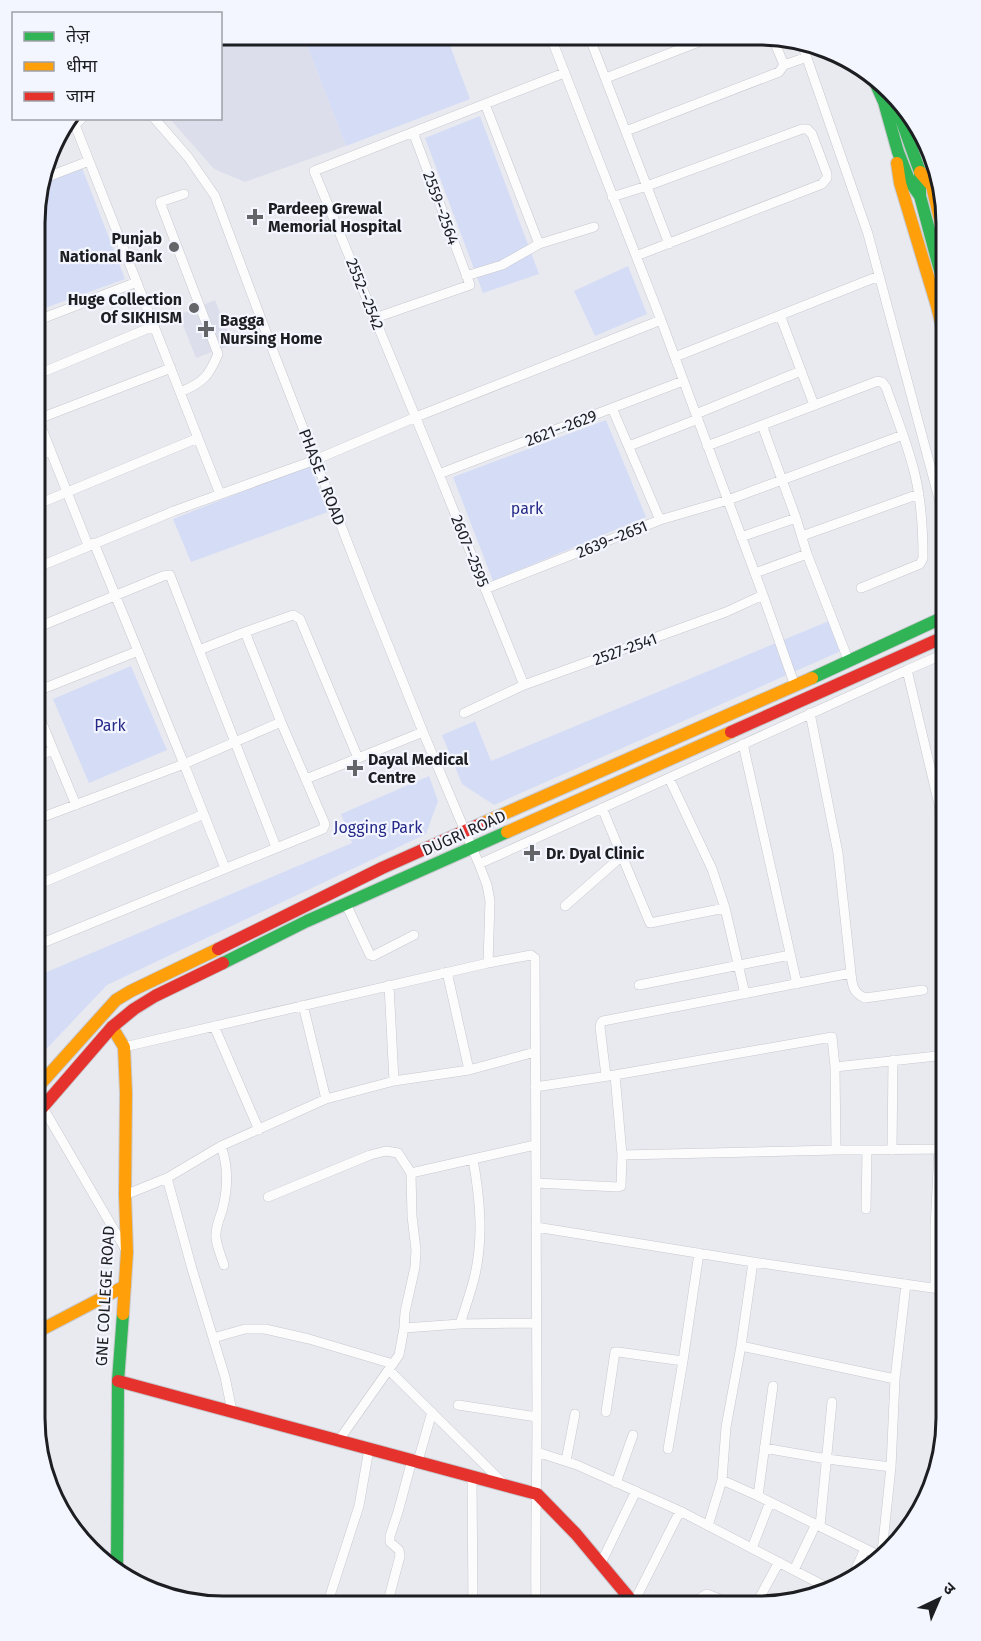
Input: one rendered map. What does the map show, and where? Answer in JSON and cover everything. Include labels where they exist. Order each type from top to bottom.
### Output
[{"type":"main road","points":[[880,94],[898,152],[909,180],[921,198]]},
{"type":"main road","points":[[900,117],[920,172],[921,198],[936,255]]},
{"type":"main road","points":[[898,152],[895,157],[900,183],[936,300]]},
{"type":"main road","points":[[920,172],[932,186],[933,191]]},
{"type":"main road","name":"DUGRI ROAD","points":[[45,1080],[103,1013],[131,990],[382,868],[849,662],[936,621]]},
{"type":"main road","name":"DUGRI ROAD","points":[[45,1105],[112,1026],[155,996],[307,921],[936,640]]},
{"type":"main road","name":"GNE COLLEGE ROAD","points":[[112,1026],[124,1047],[126,1093],[126,1252],[118,1381],[117,1560]]},
{"type":"main road","points":[[45,1328],[125,1286]]},
{"type":"main road","points":[[118,1381],[537,1494],[553,1509],[628,1596]]},
{"type":"street","points":[[554,45],[675,357],[795,686]]},
{"type":"street","points":[[593,45],[669,244]]},
{"type":"street","points":[[606,78],[691,45]]},
{"type":"street","points":[[776,47],[784,65]]},
{"type":"street","points":[[805,51],[868,234],[936,488]]},
{"type":"street","points":[[626,131],[779,72],[784,65],[807,57]]},
{"type":"street","points":[[413,132],[564,73]]},
{"type":"street","points":[[485,104],[539,244]]},
{"type":"street","name":"PHASE 1 ROAD","points":[[156,120],[188,157],[215,196],[315,460],[423,732],[480,864],[490,901],[488,963]]},
{"type":"street","points":[[79,122],[89,161],[220,494]]},
{"type":"street","points":[[612,197],[802,129],[807,129],[812,134],[827,174],[822,184],[636,256]]},
{"type":"street","name":"2552--2542","points":[[413,132],[314,171],[416,417]]},
{"type":"street","name":"2559--2564","points":[[413,132],[468,280]]},
{"type":"street","points":[[51,175],[89,161]]},
{"type":"street","points":[[826,178],[845,170]]},
{"type":"street","points":[[180,392],[196,386],[211,370],[218,354],[160,202],[184,194]]},
{"type":"street","points":[[375,318],[502,265],[539,244],[594,227]]},
{"type":"street","points":[[675,357],[879,276]]},
{"type":"street","points":[[45,317],[137,282]]},
{"type":"street","points":[[780,315],[814,405]]},
{"type":"street","points":[[45,564],[174,511],[315,460],[416,417],[661,320]]},
{"type":"street","points":[[45,371],[154,326]]},
{"type":"street","points":[[45,414],[171,368]]},
{"type":"street","points":[[629,446],[801,371]]},
{"type":"street","name":"2621--2629","points":[[439,474],[683,381]]},
{"type":"street","points":[[707,446],[880,381],[886,387],[915,475],[919,494],[923,558],[920,564],[861,588]]},
{"type":"street","name":"2639--2651","points":[[485,589],[660,520],[612,408]]},
{"type":"street","name":"2607--2595","points":[[416,417],[524,685]]},
{"type":"street","points":[[762,425],[807,554],[849,662]]},
{"type":"street","points":[[660,520],[728,500],[903,435]]},
{"type":"street","points":[[45,436],[67,492],[138,651],[225,868]]},
{"type":"street","points":[[45,501],[198,438]]},
{"type":"street","points":[[45,453],[51,451]]},
{"type":"street","points":[[802,536],[919,494]]},
{"type":"street","points":[[741,537],[796,518]]},
{"type":"street","points":[[754,573],[807,554]]},
{"type":"street","points":[[45,624],[170,575],[276,847]]},
{"type":"street","name":"2527-2541","points":[[464,713],[524,685],[726,612],[763,595]]},
{"type":"street","points":[[199,650],[293,615],[297,616],[358,758]]},
{"type":"street","points":[[45,942],[325,827],[245,632]]},
{"type":"street","points":[[45,688],[138,651]]},
{"type":"street","points":[[480,864],[936,657]]},
{"type":"street","points":[[907,670],[936,789]]},
{"type":"street","points":[[810,713],[838,853],[853,988],[865,998],[923,990]]},
{"type":"street","points":[[45,816],[184,764],[281,722]]},
{"type":"street","points":[[45,732],[76,805]]},
{"type":"street","points":[[306,779],[423,732]]},
{"type":"street","points":[[742,744],[797,984]]},
{"type":"street","points":[[45,753],[52,750]]},
{"type":"street","points":[[669,777],[712,869],[725,908],[745,994]]},
{"type":"street","points":[[602,808],[650,923],[725,908]]},
{"type":"street","points":[[45,882],[204,814]]},
{"type":"street","points":[[565,906],[622,856]]},
{"type":"street","points":[[346,904],[370,955],[373,956],[414,936]]},
{"type":"street","points":[[639,985],[790,955]]},
{"type":"street","points":[[124,1047],[447,972],[534,956],[536,1596]]},
{"type":"street","points":[[447,972],[469,1070]]},
{"type":"street","points":[[536,1183],[621,1186],[622,1155],[611,1076],[600,1027],[603,1021],[851,973]]},
{"type":"street","points":[[389,986],[394,1081]]},
{"type":"street","points":[[303,1005],[326,1100]]},
{"type":"street","points":[[214,1026],[259,1130]]},
{"type":"street","points":[[535,1087],[832,1037],[835,1066],[836,1150]]},
{"type":"street","points":[[125,1195],[167,1178],[221,1146],[326,1100],[394,1081],[469,1070],[535,1052]]},
{"type":"street","points":[[835,1066],[936,1056]]},
{"type":"street","points":[[892,1150],[893,1060]]},
{"type":"street","points":[[45,1122],[126,1252]]},
{"type":"street","points":[[411,1173],[535,1145]]},
{"type":"street","points":[[221,1146],[227,1166],[227,1183],[216,1237],[217,1247],[224,1264]]},
{"type":"street","points":[[622,1155],[936,1149]]},
{"type":"street","points":[[866,1209],[867,1150]]},
{"type":"street","points":[[268,1197],[370,1155],[387,1151],[398,1153],[411,1173],[415,1267],[409,1289],[399,1355],[339,1440]]},
{"type":"street","points":[[460,1324],[474,1280],[479,1254],[481,1223],[473,1159]]},
{"type":"street","points":[[167,1178],[225,1377],[232,1411]]},
{"type":"street","points":[[536,1227],[753,1262],[935,1288],[936,1217]]},
{"type":"street","points":[[668,1449],[699,1253]]},
{"type":"street","points":[[708,1526],[722,1480],[726,1427],[753,1262]]},
{"type":"street","points":[[883,1544],[891,1467],[895,1379],[906,1284]]},
{"type":"street","points":[[404,1328],[460,1324],[536,1323]]},
{"type":"street","points":[[213,1338],[245,1329],[265,1329],[309,1339],[391,1367],[504,1485]]},
{"type":"street","points":[[741,1346],[895,1379]]},
{"type":"street","points":[[606,1412],[615,1353],[682,1361]]},
{"type":"street","points":[[758,1496],[772,1386]]},
{"type":"street","points":[[794,1570],[818,1525],[832,1402]]},
{"type":"street","points":[[458,1405],[537,1417]]},
{"type":"street","points":[[389,1596],[400,1556],[399,1550],[390,1542],[390,1536],[432,1412]]},
{"type":"street","points":[[566,1461],[575,1414]]},
{"type":"street","points":[[616,1483],[633,1435]]},
{"type":"street","points":[[764,1448],[891,1467]]},
{"type":"street","points":[[330,1596],[358,1506],[369,1449]]},
{"type":"street","points":[[537,1452],[566,1461],[680,1511],[821,1584]]},
{"type":"street","points":[[472,1477],[473,1596]]},
{"type":"street","points":[[722,1480],[874,1553]]},
{"type":"street","points":[[601,1563],[636,1491]]},
{"type":"street","points":[[752,1548],[770,1502]]},
{"type":"street","points":[[639,1596],[680,1511]]},
{"type":"street","points":[[857,1565],[865,1549]]},
{"type":"street","points":[[761,1596],[779,1562]]},
{"type":"shaded area","points":[[222,45],[307,45],[346,146],[245,182],[214,169],[171,120],[222,120]]},
{"type":"shaded area","name":"Bagga Nursing Home","points":[[215,300],[233,344],[196,358],[179,315]]},
{"type":"green space","points":[[307,45],[450,45],[470,99],[346,146]]},
{"type":"green space","points":[[480,116],[539,274],[483,293],[425,138]]},
{"type":"green space","points":[[82,168],[125,279],[45,308],[45,223],[50,181]]},
{"type":"green space","points":[[628,266],[647,314],[595,336],[574,291]]},
{"type":"green space","name":"park","points":[[606,420],[646,517],[493,581],[453,477]]},
{"type":"green space","points":[[310,465],[328,512],[191,562],[173,519]]},
{"type":"green space","points":[[829,621],[841,651],[494,805],[462,784],[442,735],[475,721],[491,761]]},
{"type":"green space","name":"Park","points":[[131,666],[167,750],[89,783],[53,699]]},
{"type":"green space","name":"Jogging Park","points":[[429,776],[438,801],[426,834],[107,985],[45,1050],[45,973],[352,843],[341,814]]},
{"type":"traffic: fast","points":[[880,94],[898,152],[909,180],[920,196]]},
{"type":"traffic: fast","points":[[900,117],[920,172],[920,196],[936,256]]},
{"type":"traffic: fast","points":[[812,678],[936,621]]},
{"type":"traffic: fast","points":[[223,963],[307,921],[507,832]]},
{"type":"traffic: fast","points":[[117,1560],[118,1381],[123,1314]]},
{"type":"traffic: slow","points":[[897,163],[900,183],[936,303]]},
{"type":"traffic: slow","points":[[920,172],[932,186],[933,191]]},
{"type":"traffic: slow","points":[[483,823],[812,678]]},
{"type":"traffic: slow","points":[[507,832],[731,732]]},
{"type":"traffic: slow","points":[[45,1079],[116,1000],[218,949]]},
{"type":"traffic: slow","points":[[112,1027],[124,1047],[126,1093],[127,1252],[123,1314]]},
{"type":"traffic: slow","points":[[45,1328],[125,1286]]},
{"type":"traffic: jam","points":[[731,732],[936,640]]},
{"type":"traffic: jam","points":[[218,949],[382,868],[483,823]]},
{"type":"traffic: jam","points":[[45,1104],[112,1027],[134,1009],[155,996],[223,963]]},
{"type":"traffic: jam","points":[[118,1381],[537,1494],[576,1534],[628,1596]]},
{"type":"place","name":"Pardeep Grewal Memorial Hospital","points":[[255,217]]},
{"type":"place","name":"Punjab National Bank","points":[[174,247]]},
{"type":"place","name":"Huge Collection Of SIKHISM","points":[[194,308]]},
{"type":"place","name":"Bagga Nursing Home","points":[[206,329]]},
{"type":"place","name":"Dayal Medical Centre","points":[[355,768]]},
{"type":"place","name":"Dr. Dyal Clinic","points":[[532,853]]}]
